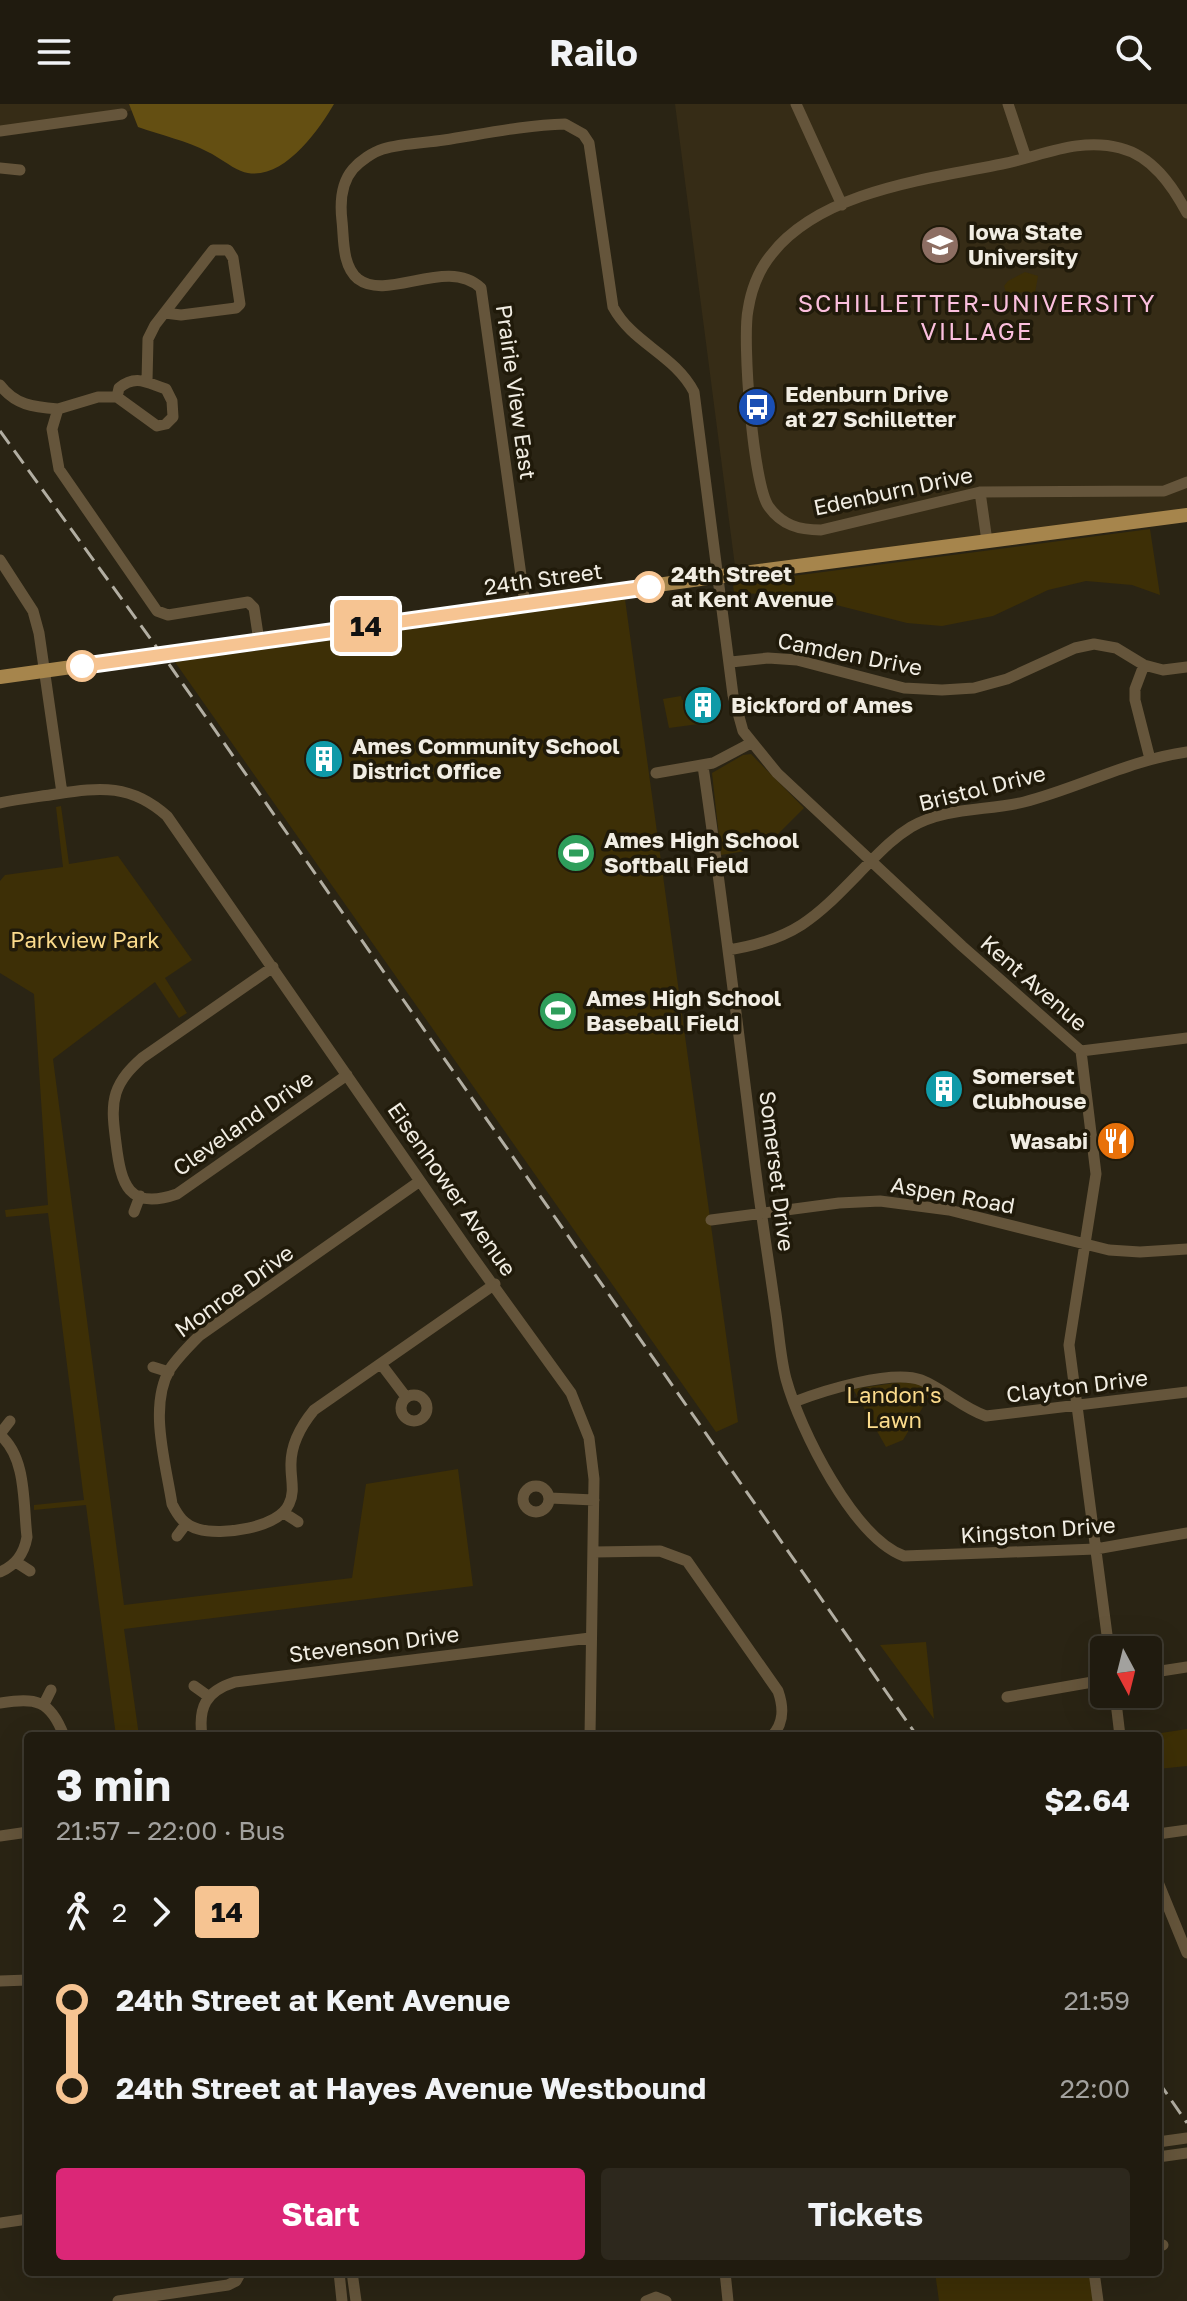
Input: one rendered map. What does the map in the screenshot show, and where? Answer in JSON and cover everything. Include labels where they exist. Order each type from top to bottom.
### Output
[{"type":"main road","name":"24th Street","points":[[0,677],[1187,515]]},
{"type":"street","points":[[796,104],[842,205]]},
{"type":"street","points":[[1008,104],[1026,158]]},
{"type":"street","points":[[0,131],[122,114]]},
{"type":"street","name":"Kent Avenue","points":[[341,211],[347,178],[354,168],[383,149],[555,124],[565,124],[583,134],[592,156],[613,307],[623,325],[686,376],[694,392],[736,704],[743,731],[777,773],[870,862],[1081,1051],[1096,1174],[1069,1345],[1107,1636]]},
{"type":"street","name":"Edenburn Drive","points":[[1187,213],[1165,178],[1151,164],[1128,150],[1103,144],[1079,144],[1026,158],[925,177],[842,205],[809,220],[787,236],[760,272],[748,310],[745,356],[763,498],[777,517],[789,526],[821,530],[980,492],[1164,491],[1187,482]]},
{"type":"street","points":[[0,168],[20,170]]},
{"type":"street","name":"Prairie View East","points":[[341,211],[347,263],[359,280],[385,284],[458,275],[472,280],[481,288],[525,604]]},
{"type":"street","points":[[147,381],[148,339],[165,313],[213,250],[228,250],[233,258],[238,289],[240,304],[236,308],[181,315],[165,313]]},
{"type":"street","points":[[0,385],[9,397],[21,404],[58,409],[98,397],[117,397],[157,426],[166,424],[173,417],[172,401],[166,389],[147,381],[127,381],[119,388],[117,397]]},
{"type":"street","points":[[58,409],[52,429],[59,469],[157,611],[168,615],[248,602],[254,608],[259,641]]},
{"type":"street","points":[[980,492],[987,541]]},
{"type":"street","points":[[0,560],[33,611],[62,793]]},
{"type":"street","name":"Camden Drive","points":[[731,662],[768,658],[797,660],[904,688],[942,690],[974,688],[1007,679],[1075,648],[1094,644],[1116,648],[1144,665],[1163,670],[1187,667]]},
{"type":"street","points":[[1144,665],[1135,689],[1135,700],[1150,759]]},
{"type":"street","points":[[656,773],[703,766],[751,743]]},
{"type":"street","name":"Bristol Drive","points":[[728,950],[768,942],[798,929],[829,905],[886,844],[910,827],[944,814],[1027,801],[1150,759],[1187,752]]},
{"type":"street","name":"Somerset Drive","points":[[703,766],[785,1377],[805,1434],[825,1469],[856,1515],[891,1551]]},
{"type":"street","name":"Eisenhower Avenue","points":[[0,803],[106,788],[139,796],[167,816],[571,1393],[581,1415],[592,1457],[594,1552],[590,1732]]},
{"type":"street","points":[[134,1212],[140,1196],[126,1186],[119,1171],[113,1117],[114,1102],[122,1081],[142,1058],[273,967]]},
{"type":"street","points":[[1081,1051],[1187,1038]]},
{"type":"street","name":"Cleveland Drive","points":[[140,1196],[158,1199],[177,1194],[347,1075]]},
{"type":"street","name":"Monroe Drive","points":[[186,1524],[172,1504],[161,1425],[163,1388],[169,1372],[199,1336],[420,1181]]},
{"type":"street","name":"Aspen Road","points":[[711,1220],[849,1202],[880,1201],[949,1210],[1085,1246],[1140,1252],[1187,1249]]},
{"type":"street","points":[[177,1536],[186,1524],[212,1531],[260,1526],[284,1513],[293,1489],[293,1445],[303,1423],[314,1410],[495,1284]]},
{"type":"street","points":[[381,1364],[406,1397]]},
{"type":"street","points":[[153,1367],[169,1372]]},
{"type":"street","name":"Clayton Drive","points":[[794,1402],[835,1388],[904,1377],[920,1379],[986,1416],[1187,1392]]},
{"type":"street","points":[[0,1572],[16,1562],[25,1548],[27,1537],[18,1463],[9,1442],[0,1434],[10,1421]]},
{"type":"street","points":[[550,1498],[594,1500]]},
{"type":"street","points":[[284,1513],[298,1522]]},
{"type":"street","name":"Kingston Drive","points":[[891,1551],[904,1556],[922,1557],[1096,1549],[1187,1533]]},
{"type":"street","points":[[594,1552],[660,1551],[679,1556],[693,1568],[778,1691],[782,1713],[775,1732]]},
{"type":"street","points":[[16,1562],[30,1571]]},
{"type":"street","name":"Stevenson Drive","points":[[208,1696],[235,1682],[590,1638]]},
{"type":"street","points":[[1162,1671],[1187,1667]]},
{"type":"street","points":[[1007,1697],[1090,1682]]},
{"type":"street","points":[[194,1686],[208,1696],[202,1705],[202,1732]]},
{"type":"street","points":[[44,1704],[51,1690]]},
{"type":"street","points":[[0,1703],[33,1700],[44,1704],[62,1732]]},
{"type":"street","points":[[1117,1708],[1120,1732]]},
{"type":"street","points":[[1162,1833],[1187,1830]]},
{"type":"street","points":[[0,1836],[24,1833]]},
{"type":"street","points":[[1162,1892],[1187,1953]]},
{"type":"street","points":[[0,1981],[24,1980]]},
{"type":"street","points":[[1162,2141],[1187,2138]]},
{"type":"street","points":[[1162,2156],[1187,2153]]},
{"type":"street","points":[[0,2223],[24,2220]]},
{"type":"street","points":[[118,2301],[228,2285],[239,2276]]},
{"type":"street","points":[[339,2276],[342,2301]]},
{"type":"street","points":[[353,2276],[356,2301]]},
{"type":"street","points":[[725,2276],[728,2301]]},
{"type":"street","points":[[1095,2276],[1098,2301]]},
{"type":"street","points":[[646,2301],[656,2297],[666,2301]]},
{"type":"shaded area","points":[[0,104],[156,104],[122,114],[0,131]]},
{"type":"shaded area","points":[[129,104],[334,104],[296,154],[269,171],[255,174],[232,167],[191,145],[138,127]]},
{"type":"shaded area","name":"Iowa State University","points":[[675,104],[1187,104],[1187,515],[736,574]]},
{"type":"green space","points":[[1025,272],[1038,276],[1035,293],[1006,292],[1004,286],[1008,281]]},
{"type":"green space","points":[[1150,529],[1160,595],[1132,585],[1086,581],[1048,590],[993,616],[942,626],[907,623],[797,595],[734,593],[733,585],[740,583]]},
{"type":"green space","points":[[625,599],[738,1422],[716,1432],[175,662]]},
{"type":"green space","points":[[681,696],[682,700],[691,699],[692,708],[697,708],[699,724],[669,728],[663,699]]},
{"type":"green space","points":[[751,754],[804,808],[764,848],[721,855],[712,773],[743,755]]},
{"type":"green space","name":"Parkview Park","points":[[61,806],[69,864],[118,856],[192,960],[165,978],[187,1013],[179,1018],[155,982],[53,1059],[124,1605],[352,1578],[366,1484],[458,1469],[473,1586],[124,1629],[138,1732],[115,1732],[86,1505],[34,1510],[34,1505],[84,1500],[48,1213],[6,1217],[5,1210],[48,1205],[34,994],[0,973],[0,881],[5,875],[63,867],[56,807]]},
{"type":"green space","name":"Landon's Lawn","points":[[901,1382],[919,1384],[932,1392],[903,1440],[886,1447],[853,1389]]},
{"type":"green space","points":[[926,1642],[934,1719],[880,1645]]},
{"type":"green space","points":[[1187,1729],[1187,1766],[1162,1769],[1162,1733]]},
{"type":"green space","points":[[936,2276],[1090,2276],[1093,2301],[939,2301]]},
{"type":"railway","points":[[0,431],[171,667],[914,1732]]},
{"type":"railway","points":[[1162,2087],[1187,2123]]},
{"type":"bus line","name":"14","points":[[82,666],[649,587]]},
{"type":"place","name":"Iowa State University","points":[[940,245]]},
{"type":"place","name":"Edenburn Drive at 27 Schilletter","points":[[757,407]]},
{"type":"place","name":"24th Street at Kent Avenue","points":[[649,587]]},
{"type":"place","name":"Bickford of Ames","points":[[703,705]]},
{"type":"place","name":"Ames Community School District Office","points":[[324,759]]},
{"type":"place","name":"Ames High School Softball Field","points":[[576,853]]},
{"type":"place","name":"Ames High School Baseball Field","points":[[558,1011]]},
{"type":"place","name":"Somerset Clubhouse","points":[[944,1089]]},
{"type":"place","name":"Wasabi","points":[[1116,1141]]},
{"type":"district","name":"SCHILLETTER-UNIVERSITY VILLAGE","points":[[977,318]]}]
